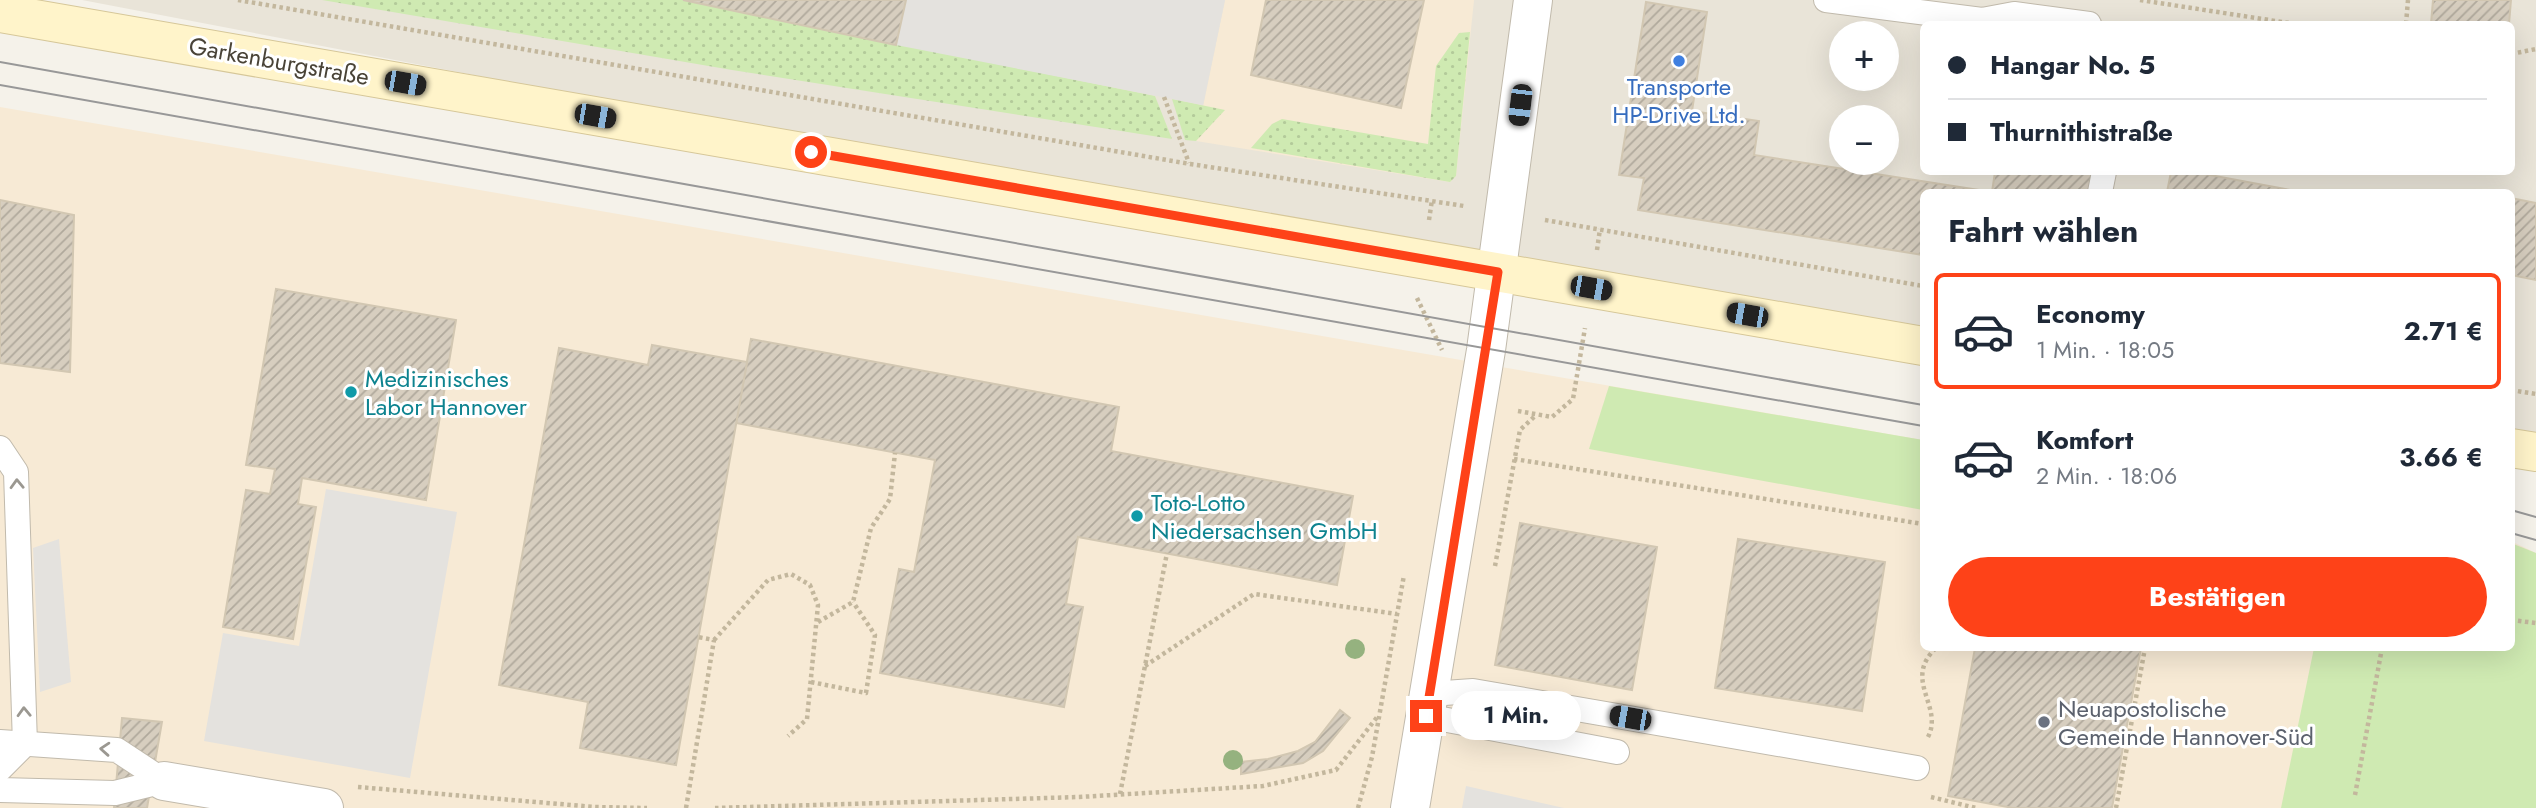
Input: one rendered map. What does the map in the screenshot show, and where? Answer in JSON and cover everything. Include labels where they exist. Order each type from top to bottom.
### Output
[{"type":"main road","name":"Garkenburgstraße","points":[[0,13],[1920,345]]},
{"type":"main road","points":[[2515,449],[2536,452]]},
{"type":"street","points":[[1410,808],[1498,272],[1533,0]]},
{"type":"street","points":[[164,781],[220,800],[338,797]]},
{"type":"lane","points":[[1826,0],[1982,20],[2014,14],[2066,21]]},
{"type":"lane","points":[[0,448],[16,471],[25,744],[0,769]]},
{"type":"lane","points":[[1428,705],[1473,691],[1917,768]]},
{"type":"lane","points":[[1428,705],[1617,752]]},
{"type":"lane","points":[[0,742],[117,750],[164,781]]},
{"type":"lane","points":[[0,790],[115,793],[164,781]]},
{"type":"path","points":[[238,0],[1190,164],[1506,213],[1920,285]]},
{"type":"path","points":[[2140,0],[2276,21]]},
{"type":"path","points":[[2406,21],[2408,0]]},
{"type":"path","points":[[2515,53],[2536,49]]},
{"type":"path","points":[[1164,97],[1190,164]]},
{"type":"path","points":[[1535,415],[1552,417],[1573,398],[1600,229]]},
{"type":"path","points":[[2515,391],[2536,394]]},
{"type":"path","points":[[817,623],[853,602],[871,528],[890,499],[895,453]]},
{"type":"path","points":[[1514,459],[1920,524]]},
{"type":"path","points":[[1120,794],[1167,553]]},
{"type":"path","points":[[686,808],[714,639],[768,580],[791,574],[810,585],[818,604],[807,719],[788,736]]},
{"type":"path","points":[[1145,666],[1254,594],[1397,614]]},
{"type":"path","points":[[811,682],[866,693],[875,635],[853,602]]},
{"type":"path","points":[[2515,620],[2536,623]]},
{"type":"path","points":[[698,637],[714,639]]},
{"type":"path","points":[[2116,808],[2144,651]]},
{"type":"path","points":[[2355,795],[2381,651]]},
{"type":"path","points":[[715,808],[1120,794],[1263,786],[1336,770],[1379,715]]},
{"type":"path","points":[[338,797],[647,808]]},
{"type":"shaded area","points":[[82,0],[2536,0],[2536,452],[2515,449],[2515,189],[1920,189],[1920,345],[1423,257]]},
{"type":"shaded area","points":[[906,0],[1225,0],[1203,105],[896,45]]},
{"type":"shaded area","points":[[1225,0],[1474,0],[1456,176],[1450,182],[1196,141]]},
{"type":"shaded area","points":[[0,107],[1920,439],[1920,651],[2515,651],[2515,543],[2536,553],[2536,808],[0,808]]},
{"type":"shaded area","points":[[326,489],[457,512],[410,778],[204,741],[223,633],[299,646]]},
{"type":"shaded area","points":[[59,539],[71,682],[40,692],[33,548]]},
{"type":"shaded area","points":[[1466,786],[1564,808],[1462,808]]},
{"type":"green space","points":[[322,0],[683,0],[1155,96],[1172,139],[732,70]]},
{"type":"green space","points":[[1470,32],[1456,176],[1450,182],[1251,148],[1272,124],[1282,119],[1428,144],[1436,66],[1459,33]]},
{"type":"green space","points":[[1172,99],[1225,110],[1196,141],[1185,140]]},
{"type":"green space","points":[[1609,386],[1920,439],[1920,509],[1589,449]]},
{"type":"green space","points":[[2515,545],[2536,553],[2536,808],[2281,808],[2313,651],[2515,651]]},
{"type":"building","points":[[683,0],[906,0],[896,45]]},
{"type":"building","points":[[1266,0],[1424,0],[1401,108],[1251,75]]},
{"type":"building","points":[[2433,0],[2511,0],[2509,21],[2431,21]]},
{"type":"building","points":[[1646,2],[1707,12],[1692,111],[1759,121],[1754,155],[1829,167],[1829,175],[1883,175],[1973,189],[1920,189],[1920,255],[1638,210],[1644,178],[1619,175]]},
{"type":"building","points":[[1995,175],[2094,175],[2091,189],[1992,189]]},
{"type":"building","points":[[2170,175],[2210,175],[2285,189],[2168,189]]},
{"type":"building","points":[[2515,199],[2536,203],[2536,280],[2515,276]]},
{"type":"building","points":[[0,200],[74,215],[70,372],[0,363]]},
{"type":"building","name":"Medizinisches Labor Hannover","points":[[276,289],[456,320],[426,500],[302,478],[298,504],[316,507],[293,639],[223,627],[246,490],[270,494],[275,469],[246,465]]},
{"type":"building","name":"Toto-Lotto Niedersachsen GmbH","points":[[751,339],[1119,407],[1111,451],[1353,496],[1337,585],[1078,537],[1066,604],[1083,607],[1064,707],[880,673],[899,569],[914,572],[935,460],[736,423]]},
{"type":"building","points":[[652,345],[747,362],[676,765],[580,748],[588,702],[499,685],[559,348],[648,365]]},
{"type":"building","points":[[1520,523],[1657,547],[1632,690],[1495,665]]},
{"type":"building","points":[[1738,539],[1885,562],[1862,711],[1715,688]]},
{"type":"building","name":"Neuapostolische Gemeinde Hannover-Süd","points":[[1974,651],[2140,651],[2112,808],[2013,808],[1948,796]]},
{"type":"building","points":[[1340,710],[1350,718],[1323,751],[1303,763],[1241,774],[1241,762],[1268,759],[1298,751],[1315,742]]},
{"type":"building","points":[[122,718],[162,722],[147,808],[114,808]]},
{"type":"tram line","points":[[0,62],[1920,404]]},
{"type":"tram line","points":[[0,85],[1920,425]]},
{"type":"tram line","points":[[2515,511],[2536,517]]},
{"type":"tram line","points":[[2515,534],[2536,540]]},
{"type":"place","name":"Transporte HP-Drive Ltd.","points":[[1679,61]]},
{"type":"place","name":"Medizinisches Labor Hannover","points":[[351,392]]},
{"type":"place","name":"Toto-Lotto Niedersachsen GmbH","points":[[1137,516]]},
{"type":"place","name":"Neuapostolische Gemeinde Hannover-Süd","points":[[2044,722]]},
{"type":"route","points":[[811,152],[1498,272],[1426,716]]}]
